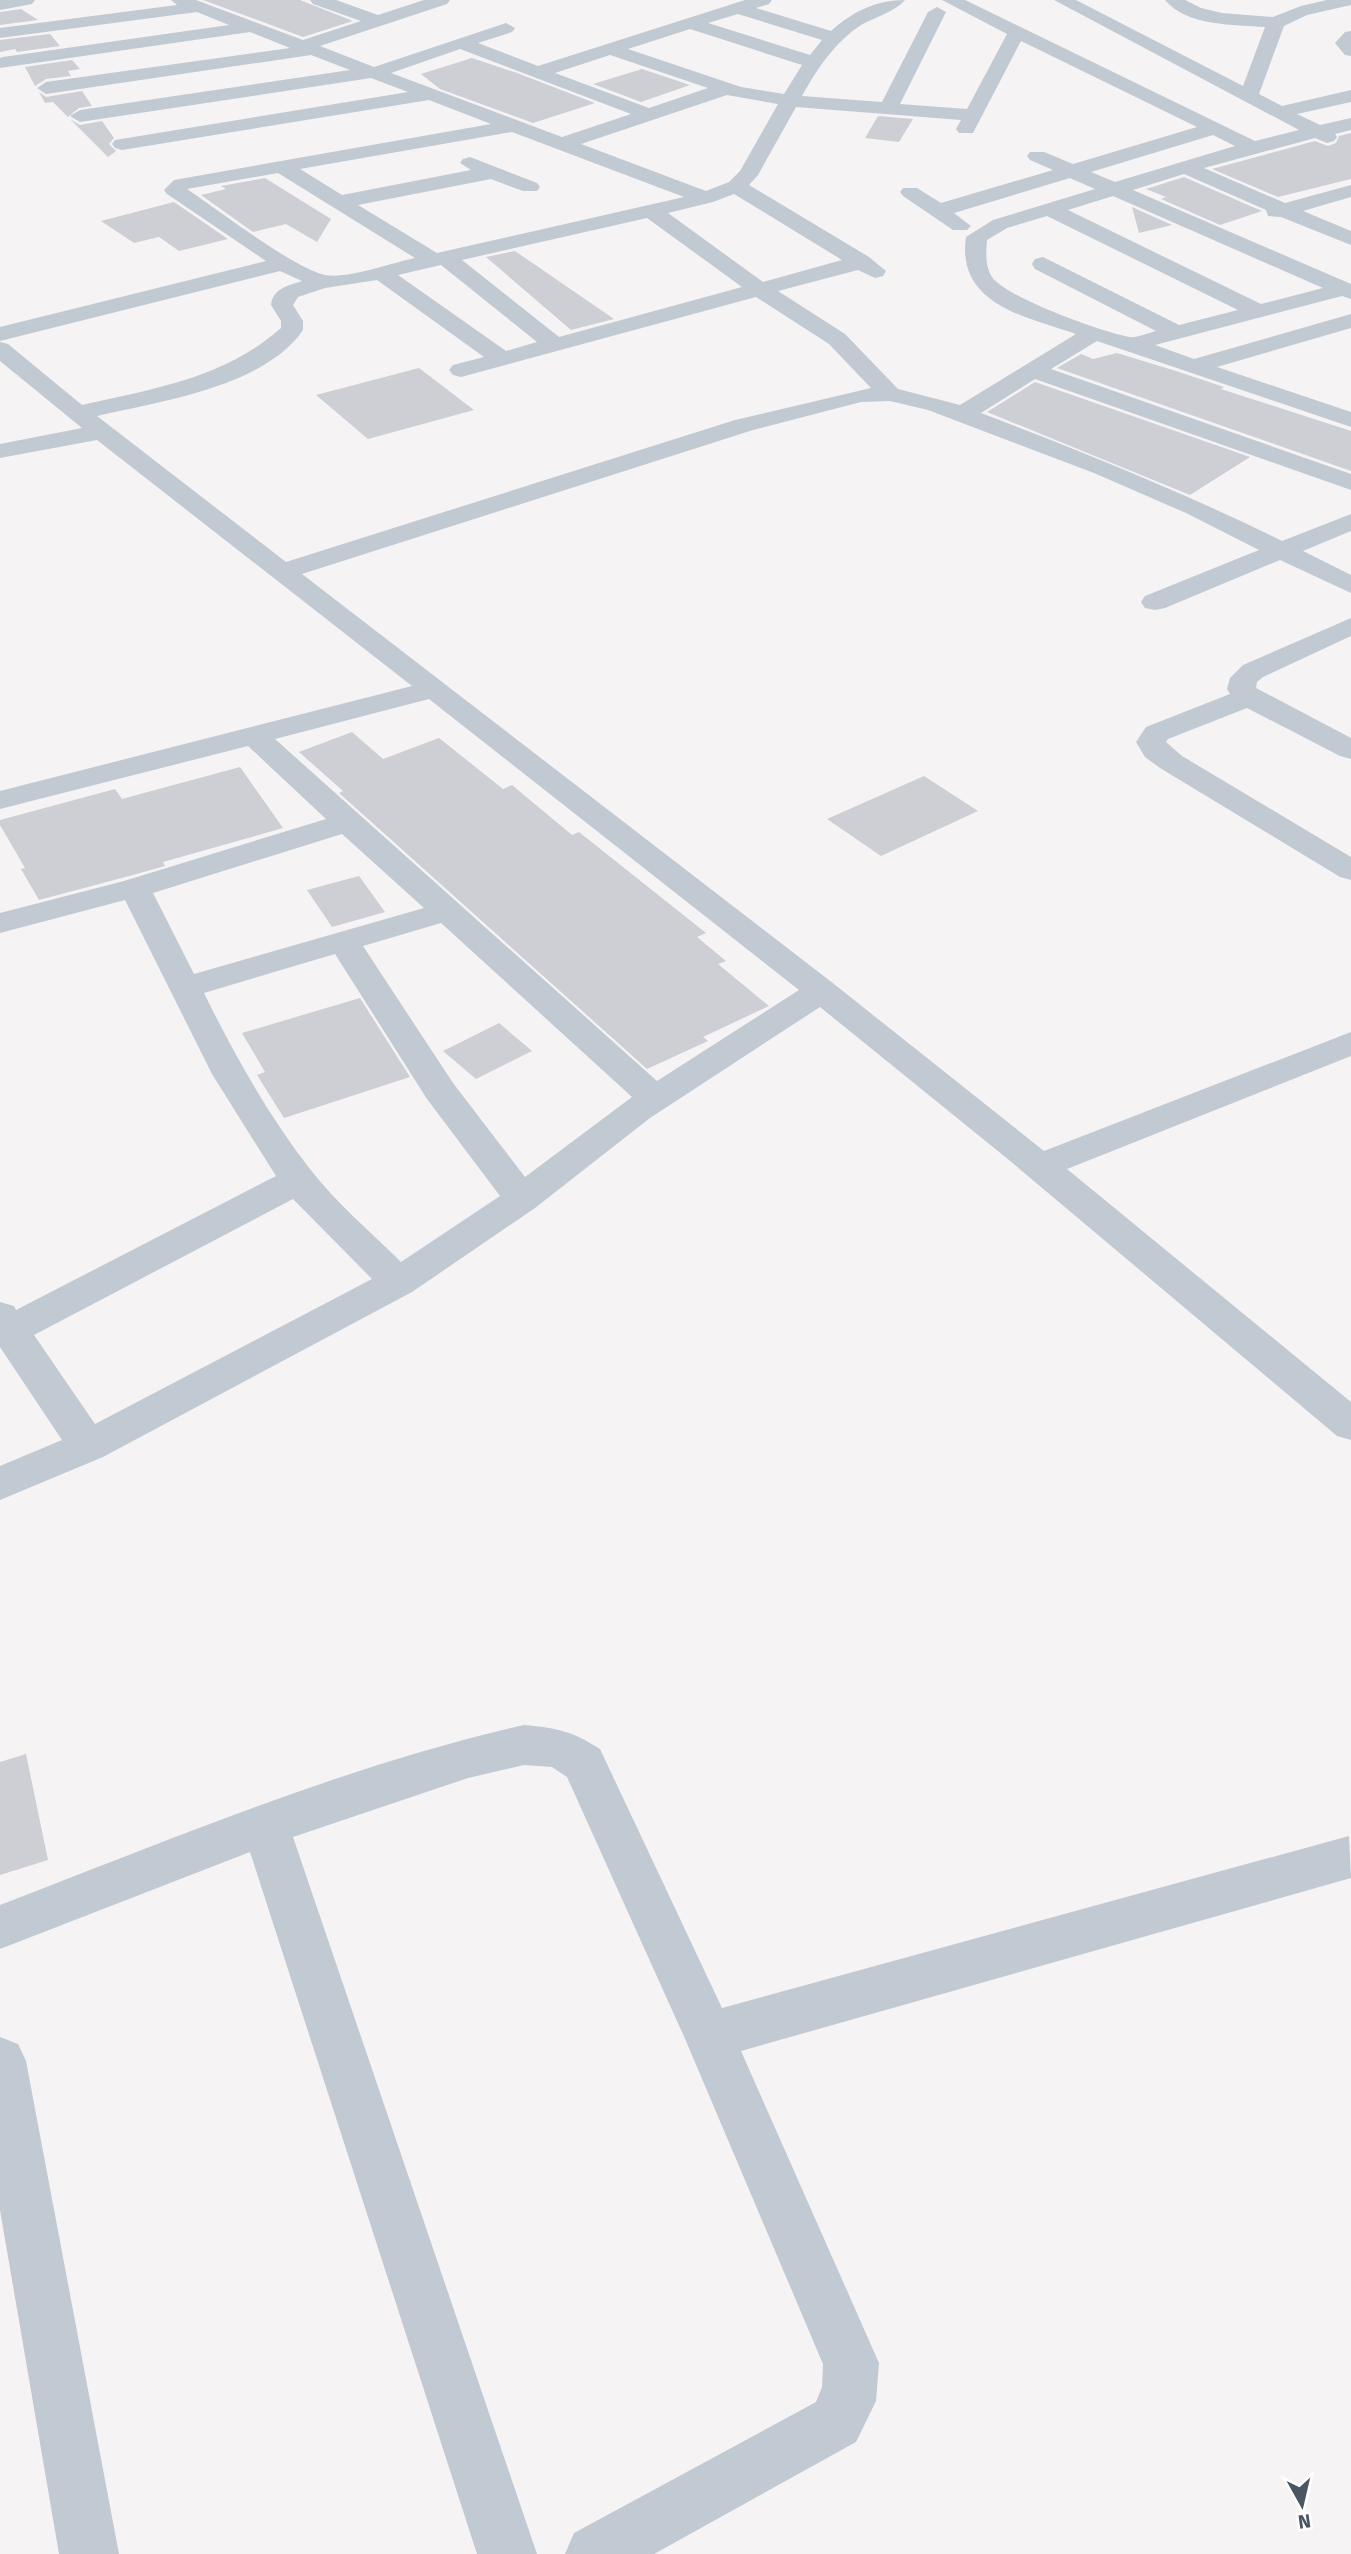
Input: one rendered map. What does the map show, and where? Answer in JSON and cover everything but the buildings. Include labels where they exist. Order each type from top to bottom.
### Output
[{"type":"street","points":[[180,0],[436,94],[706,198]]},
{"type":"street","points":[[319,0],[378,21]]},
{"type":"street","points":[[46,88],[309,48],[441,0]]},
{"type":"street","points":[[539,72],[763,0]]},
{"type":"street","points":[[1174,0],[1192,11],[1209,15],[1276,23],[1301,11],[1337,1]]},
{"type":"street","points":[[15,2],[64,25]]},
{"type":"street","points":[[888,109],[917,6]]},
{"type":"street","points":[[0,451],[90,423],[238,369],[279,343],[292,330],[292,321],[282,305],[283,298],[290,292],[323,282],[380,272],[706,198],[736,186],[748,175],[791,101],[833,38],[849,25],[917,6],[1020,24],[1213,129],[1253,147]]},
{"type":"street","points":[[1063,6],[1281,112],[1317,132],[1334,150]]},
{"type":"street","points":[[0,33],[199,7]]},
{"type":"street","points":[[738,8],[833,38]]},
{"type":"street","points":[[689,23],[815,63]]},
{"type":"street","points":[[1249,95],[1276,23]]},
{"type":"street","points":[[609,49],[725,89],[791,101],[888,109],[970,122],[1020,24]]},
{"type":"street","points":[[3,63],[253,27]]},
{"type":"street","points":[[80,116],[376,72],[506,28]]},
{"type":"street","points":[[428,35],[539,72],[650,115]]},
{"type":"street","points":[[1351,36],[1344,43],[1351,51]]},
{"type":"street","points":[[661,84],[685,75]]},
{"type":"street","points":[[564,143],[725,89]]},
{"type":"street","points":[[590,109],[638,92]]},
{"type":"street","points":[[122,144],[436,94]]},
{"type":"street","points":[[1281,112],[1351,96]]},
{"type":"street","points":[[323,282],[282,264],[174,190],[181,184],[281,166],[554,122]]},
{"type":"street","points":[[976,237],[1000,224],[1253,147],[1351,124]]},
{"type":"street","points":[[937,211],[1213,129]]},
{"type":"street","points":[[419,142],[530,187]]},
{"type":"street","points":[[1037,156],[1348,291]]},
{"type":"street","points":[[281,166],[439,259],[555,345]]},
{"type":"street","points":[[1186,168],[1351,239]]},
{"type":"street","points":[[339,202],[494,172]]},
{"type":"street","points":[[1220,183],[1246,176]]},
{"type":"street","points":[[461,370],[762,290],[870,268],[736,186]]},
{"type":"street","points":[[1092,250],[1242,222],[1351,191]]},
{"type":"street","points":[[910,192],[976,237]]},
{"type":"street","points":[[1049,209],[1259,312]]},
{"type":"street","points":[[650,210],[762,290],[837,339],[890,394]]},
{"type":"street","points":[[976,237],[975,266],[983,282],[997,295],[1017,306],[1351,420]]},
{"type":"street","points":[[983,282],[1067,257]]},
{"type":"street","points":[[0,334],[282,264]]},
{"type":"street","points":[[1043,264],[1177,333]]},
{"type":"street","points":[[380,272],[502,359]]},
{"type":"street","points":[[1130,345],[1348,291]]},
{"type":"street","points":[[1194,366],[1351,321]]},
{"type":"street","points":[[1314,331],[1346,345]]},
{"type":"street","points":[[962,414],[1094,333]]},
{"type":"street","points":[[0,349],[90,423],[821,991],[1041,1166],[1351,1425]]},
{"type":"street","points":[[1033,371],[1351,482]]},
{"type":"street","points":[[281,572],[744,425],[862,396],[890,394],[911,397],[962,414],[1115,473],[1351,585]]},
{"type":"street","points":[[1155,602],[1351,522]]},
{"type":"street","points":[[1351,626],[1253,671],[1244,678],[1241,690],[1248,697],[1351,750]]},
{"type":"street","points":[[1318,642],[1351,659]]},
{"type":"street","points":[[0,800],[431,690]]},
{"type":"street","points":[[1248,697],[1156,733],[1151,742],[1156,751],[1171,762],[1351,870]]},
{"type":"street","points":[[255,736],[655,1098]]},
{"type":"street","points":[[0,923],[135,888],[347,822]]},
{"type":"street","points":[[135,888],[184,988],[246,1104],[299,1180],[398,1282]]},
{"type":"street","points":[[184,988],[448,911]]},
{"type":"street","points":[[344,942],[440,1091],[522,1199]]},
{"type":"street","points":[[0,1484],[88,1446],[398,1282],[522,1199],[655,1098],[821,991]]},
{"type":"street","points":[[1041,1166],[1351,1043]]},
{"type":"street","points":[[88,1446],[5,1323],[299,1180]]},
{"type":"street","points":[[0,1927],[265,1825],[468,1758],[524,1745],[561,1748],[584,1763],[709,2036],[851,2363],[850,2395],[845,2410],[836,2422],[595,2554]]},
{"type":"street","points":[[265,1825],[507,2554]]},
{"type":"street","points":[[709,2036],[1349,1857]]},
{"type":"street","points":[[0,2061],[10,2173],[89,2554]]}]
